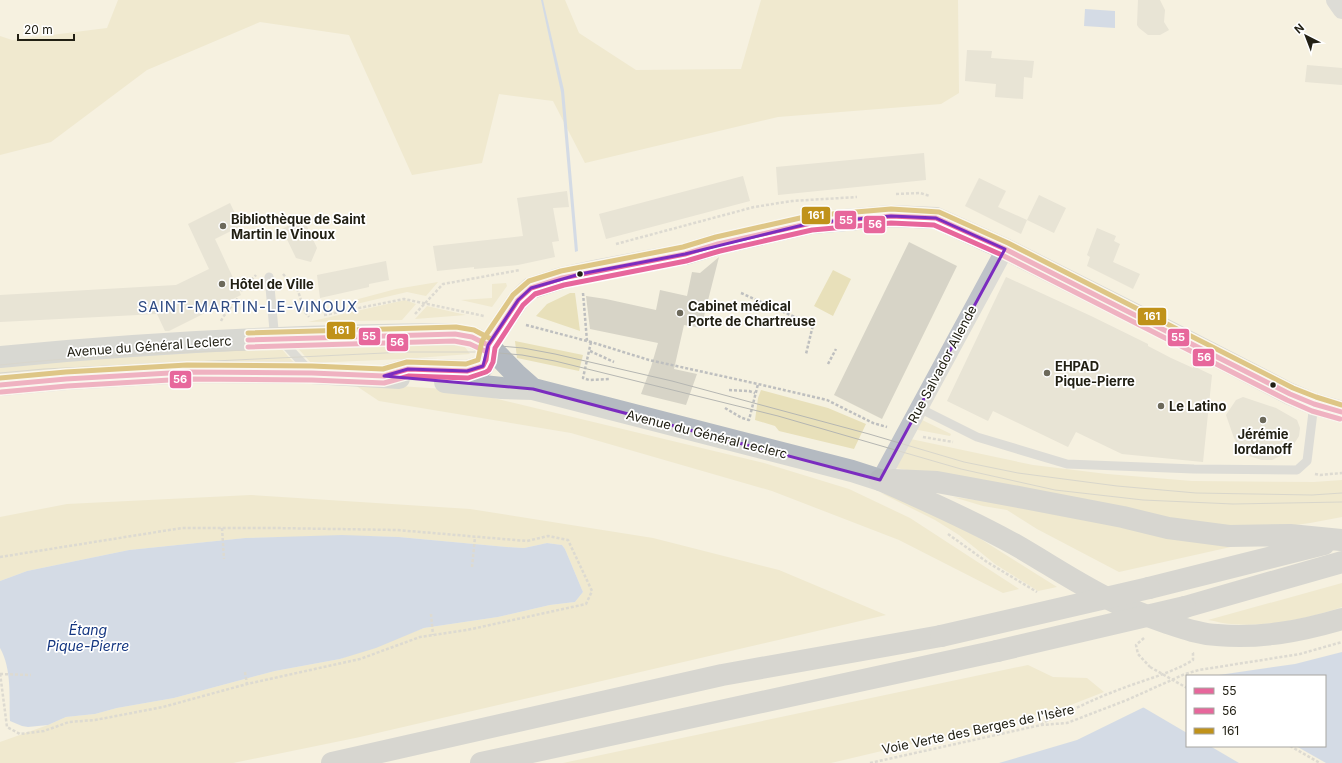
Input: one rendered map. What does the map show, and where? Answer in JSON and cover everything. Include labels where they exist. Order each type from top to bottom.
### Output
[{"type":"highway","points":[[880,480],[937,482],[1123,517],[1168,528],[1229,536],[1290,535],[1341,540]]},
{"type":"highway","points":[[880,480],[948,509],[1014,544],[1119,605],[1157,620],[1192,631],[1215,635],[1261,636],[1287,633],[1342,619]]},
{"type":"highway","points":[[332,763],[722,675],[941,636],[1149,588],[1341,540]]},
{"type":"highway","points":[[481,763],[997,651],[1186,607],[1342,562]]},
{"type":"main road","points":[[502,388],[492,375],[487,352],[504,320],[518,300],[531,288],[562,278],[685,254],[718,244],[811,223],[891,216],[936,218],[1004,249],[1290,394],[1314,404],[1342,412]]},
{"type":"main road","name":"Avenue du Général Leclerc","points":[[0,357],[90,348],[279,338],[455,334],[472,337],[487,352],[516,374],[533,390]]},
{"type":"main road","name":"Avenue du Général Leclerc","points":[[384,376],[408,369],[467,371],[483,366],[487,352]]},
{"type":"main road","name":"Avenue du Général Leclerc","points":[[0,385],[66,379],[186,372],[312,373],[384,376],[533,390],[852,471],[880,480]]},
{"type":"street","points":[[1335,0],[1342,10]]},
{"type":"street","name":"Rue Salvador Allende","points":[[880,480],[1004,249]]},
{"type":"lane","points":[[273,274],[274,330],[279,338],[312,373]]},
{"type":"lane","points":[[919,408],[977,437],[1067,464],[1194,469],[1297,470],[1307,461],[1314,404]]},
{"type":"path","points":[[241,291],[258,274]]},
{"type":"path","points":[[273,274],[283,274],[298,291],[305,312],[309,317]]},
{"type":"path","points":[[410,319],[443,284]]},
{"type":"path","points":[[583,292],[587,341]]},
{"type":"path","points":[[741,293],[813,325],[806,354]]},
{"type":"path","points":[[220,325],[223,317],[238,298]]},
{"type":"path","points":[[317,316],[404,299],[425,303],[533,326],[649,360],[827,400],[873,423]]},
{"type":"path","points":[[591,342],[583,378],[589,380],[610,378]]},
{"type":"path","points":[[828,364],[836,349]]},
{"type":"path","points":[[590,351],[614,362]]},
{"type":"path","points":[[725,408],[742,418],[749,420],[758,384]]},
{"type":"path","points":[[729,390],[749,391],[756,393]]},
{"type":"path","points":[[1297,470],[1320,474],[1342,473]]},
{"type":"path","points":[[0,557],[182,528],[397,530],[527,541],[548,536],[568,540],[592,591],[586,604],[475,628],[420,637],[360,659],[248,684],[162,707],[95,720],[70,722],[44,731],[20,734],[7,727],[0,674],[31,675]]},
{"type":"path","points":[[222,528],[224,559]]},
{"type":"path","points":[[947,534],[987,562],[1041,595]]},
{"type":"path","points":[[472,567],[475,537]]},
{"type":"path","points":[[431,614],[433,635]]},
{"type":"path","points":[[1139,635],[1146,637],[1136,645],[1138,654],[1150,667],[1186,687]]},
{"type":"path","name":"Voie Verte des Berges de l'Isère","points":[[870,763],[1041,725],[1067,723],[1199,670],[1300,654],[1342,642]]},
{"type":"path","points":[[1041,725],[1048,720],[1113,691],[1185,665],[1192,660],[1193,653],[1187,648]]},
{"type":"path","points":[[245,672],[248,684]]},
{"type":"path","points":[[1292,747],[1320,763]]},
{"type":"highlighted area","points":[[891,216],[936,218],[1005,249],[880,480],[533,389],[384,376],[408,369],[467,371],[483,366],[488,345],[518,300],[531,288],[580,274],[685,254],[811,223]]},
{"type":"shaded area","points":[[118,0],[565,0],[579,33],[636,70],[741,69],[761,0],[958,0],[959,93],[941,104],[778,117],[585,163],[553,101],[499,94],[482,163],[412,175],[349,35],[260,22],[147,70],[51,142],[0,155],[0,36],[12,40],[107,28]]},
{"type":"shaded area","points":[[833,270],[851,279],[833,316],[814,306]]},
{"type":"shaded area","points":[[438,282],[426,296],[407,292],[352,305],[351,301],[396,289]]},
{"type":"shaded area","points":[[506,283],[507,286],[492,307],[461,300],[492,298],[492,284]]},
{"type":"shaded area","points":[[570,293],[575,293],[580,331],[536,316],[547,304]]},
{"type":"shaded area","points":[[405,300],[416,304],[402,320],[308,322]]},
{"type":"shaded area","points":[[427,306],[466,315],[415,319]]},
{"type":"shaded area","points":[[443,339],[465,347],[470,354],[403,359],[311,363],[295,345]]},
{"type":"shaded area","points":[[515,341],[583,355],[579,371],[517,358]]},
{"type":"shaded area","points":[[278,345],[295,364],[0,381],[0,359]]},
{"type":"shaded area","points":[[352,383],[460,390],[764,463],[849,489],[910,518],[1019,589],[1003,593],[899,540],[772,491],[571,433],[379,401]]},
{"type":"shaded area","points":[[761,390],[828,408],[866,424],[854,449],[779,431],[775,426],[755,420],[758,398]]},
{"type":"shaded area","points":[[918,418],[951,434],[950,436],[913,429]]},
{"type":"shaded area","points":[[906,438],[1033,465],[1107,474],[1192,481],[1314,482],[1342,480],[1342,517],[1274,528],[1238,528],[1170,518],[896,468]]},
{"type":"shaded area","points":[[881,493],[907,500],[979,538],[1057,587],[1038,591],[995,564],[959,535],[935,520]]},
{"type":"shaded area","points":[[251,495],[470,509],[653,538],[779,570],[886,615],[360,737],[233,763],[0,763],[0,742],[66,717],[95,714],[117,708],[174,698],[275,671],[340,659],[424,628],[498,617],[550,605],[575,602],[583,592],[562,545],[547,543],[524,548],[399,537],[370,536],[245,538],[129,550],[27,571],[0,581],[0,517],[67,504]]},
{"type":"shaded area","points":[[953,497],[1042,509],[1235,546],[1119,572],[1037,529],[1007,510],[983,506]]},
{"type":"shaded area","points":[[1342,583],[1342,607],[1315,615],[1288,621],[1246,625],[1229,624],[1208,620]]},
{"type":"shaded area","points":[[1028,665],[1053,677],[1087,678],[1104,692],[1063,708],[831,763],[563,763]]},
{"type":"water","points":[[541,0],[543,0],[564,90],[578,251],[575,252],[561,92]]},
{"type":"water","points":[[1085,9],[1115,11],[1115,28],[1084,26]]},
{"type":"water","name":"Étang Pique-Pierre","points":[[342,535],[399,537],[524,548],[547,543],[562,545],[583,592],[575,602],[550,605],[498,617],[424,628],[376,648],[340,659],[275,671],[174,698],[117,708],[95,714],[66,717],[48,725],[28,727],[10,721],[8,674],[4,656],[0,648],[0,581],[27,571],[129,550],[245,538]]},
{"type":"water","points":[[1342,652],[1342,763],[999,763],[1077,740],[1186,686],[1186,747],[1326,747],[1326,675],[1219,675],[1295,664]]},
{"type":"pier","points":[[1186,684],[1186,732],[1141,706]]},
{"type":"pier","points":[[1212,747],[1298,747],[1326,763],[1239,763]]},
{"type":"building","points":[[1138,0],[1160,0],[1165,10],[1164,22],[1169,30],[1160,35],[1148,35],[1139,28],[1137,25]]},
{"type":"building","points":[[967,50],[992,51],[991,58],[1034,61],[1032,78],[1024,77],[1023,99],[995,97],[996,84],[965,81]]},
{"type":"building","points":[[1307,65],[1342,68],[1342,85],[1305,82]]},
{"type":"building","points":[[924,153],[926,180],[778,195],[776,167]]},
{"type":"building","points":[[743,176],[750,201],[606,239],[599,214]]},
{"type":"building","points":[[979,178],[1006,191],[998,207],[1027,220],[1021,234],[965,206]]},
{"type":"building","points":[[567,191],[569,207],[553,208],[559,241],[552,242],[555,257],[518,265],[474,269],[474,267],[437,271],[433,246],[523,236],[517,198]]},
{"type":"building","points":[[1039,195],[1066,208],[1054,233],[1027,220]]},
{"type":"building","points":[[230,203],[241,226],[215,239],[241,295],[169,331],[165,331],[157,314],[0,322],[0,295],[176,285],[209,269],[188,224]]},
{"type":"building","points":[[303,218],[317,248],[311,262],[296,258],[282,229]]},
{"type":"building","points":[[1097,228],[1116,236],[1114,241],[1120,244],[1113,262],[1140,274],[1133,289],[1087,266],[1090,257],[1087,255]]},
{"type":"building","points":[[909,242],[957,266],[882,419],[834,395]]},
{"type":"building","name":"Cabinet médical Porte de Chartreuse","points":[[719,257],[701,328],[684,325],[674,369],[697,374],[686,405],[641,394],[658,343],[590,329],[586,296],[656,310],[660,290],[687,296],[692,272],[700,273]]},
{"type":"building","points":[[386,261],[389,280],[369,284],[369,287],[320,298],[317,275]]},
{"type":"building","name":"EHPAD Pique-Pierre","points":[[1006,277],[1091,316],[1148,344],[1148,346],[1171,358],[1212,375],[1203,462],[1122,454],[1076,432],[1068,447],[993,411],[988,421],[947,401]]},
{"type":"building","points":[[1243,397],[1276,408],[1297,420],[1300,428],[1299,436],[1286,453],[1272,460],[1262,460],[1249,456],[1238,445],[1226,415],[1236,400]]},
{"type":"tram line","points":[[0,365],[112,356],[226,351],[452,344],[523,348],[672,381],[869,434],[964,462],[1018,473],[1117,486],[1196,493],[1312,495],[1342,493]]},
{"type":"tram line","points":[[0,373],[44,369],[406,352],[487,352],[522,355],[555,361],[778,416],[961,469],[1055,490],[1143,500],[1233,504],[1342,502]]},
{"type":"transit line","name":"161","points":[[0,378],[66,372],[187,365],[312,366],[383,369],[407,362],[466,364],[478,360],[482,341],[513,295],[529,281],[561,271],[683,247],[716,237],[809,216],[891,209],[939,212],[1008,243],[1293,388],[1342,405]]},
{"type":"transit line","name":"55","points":[[0,385],[66,379],[187,372],[312,373],[384,376],[408,369],[467,371],[483,366],[486,360],[488,345],[518,300],[531,288],[562,278],[685,254],[718,244],[811,223],[891,216],[936,218],[1005,249],[1290,394],[1314,404],[1342,412]]},
{"type":"transit line","name":"56","points":[[1,392],[67,386],[187,379],[312,380],[384,383],[409,376],[468,378],[489,370],[493,362],[495,348],[523,305],[535,294],[564,285],[686,261],[720,251],[812,230],[891,223],[934,225],[1002,255],[1287,400],[1312,411],[1340,419]]},
{"type":"transit line","name":"161","points":[[248,333],[456,327],[474,330],[491,339]]},
{"type":"transit line","name":"55","points":[[248,340],[455,334],[472,337],[488,345]]},
{"type":"transit line","name":"56","points":[[248,347],[454,341],[470,344],[485,351]]},
{"type":"place","name":"Bibliothèque de Saint Martin le Vinoux","points":[[223,226]]},
{"type":"place","name":"Hôtel de Ville","points":[[222,284]]},
{"type":"place","name":"Cabinet médical Porte de Chartreuse","points":[[680,313]]},
{"type":"place","name":"EHPAD Pique-Pierre","points":[[1047,373]]},
{"type":"place","name":"Le Latino","points":[[1161,406]]},
{"type":"place","name":"Jérémie Iordanoff","points":[[1263,420]]},
{"type":"district","name":"SAINT-MARTIN-LE-VINOUX","points":[[248,306]]}]
